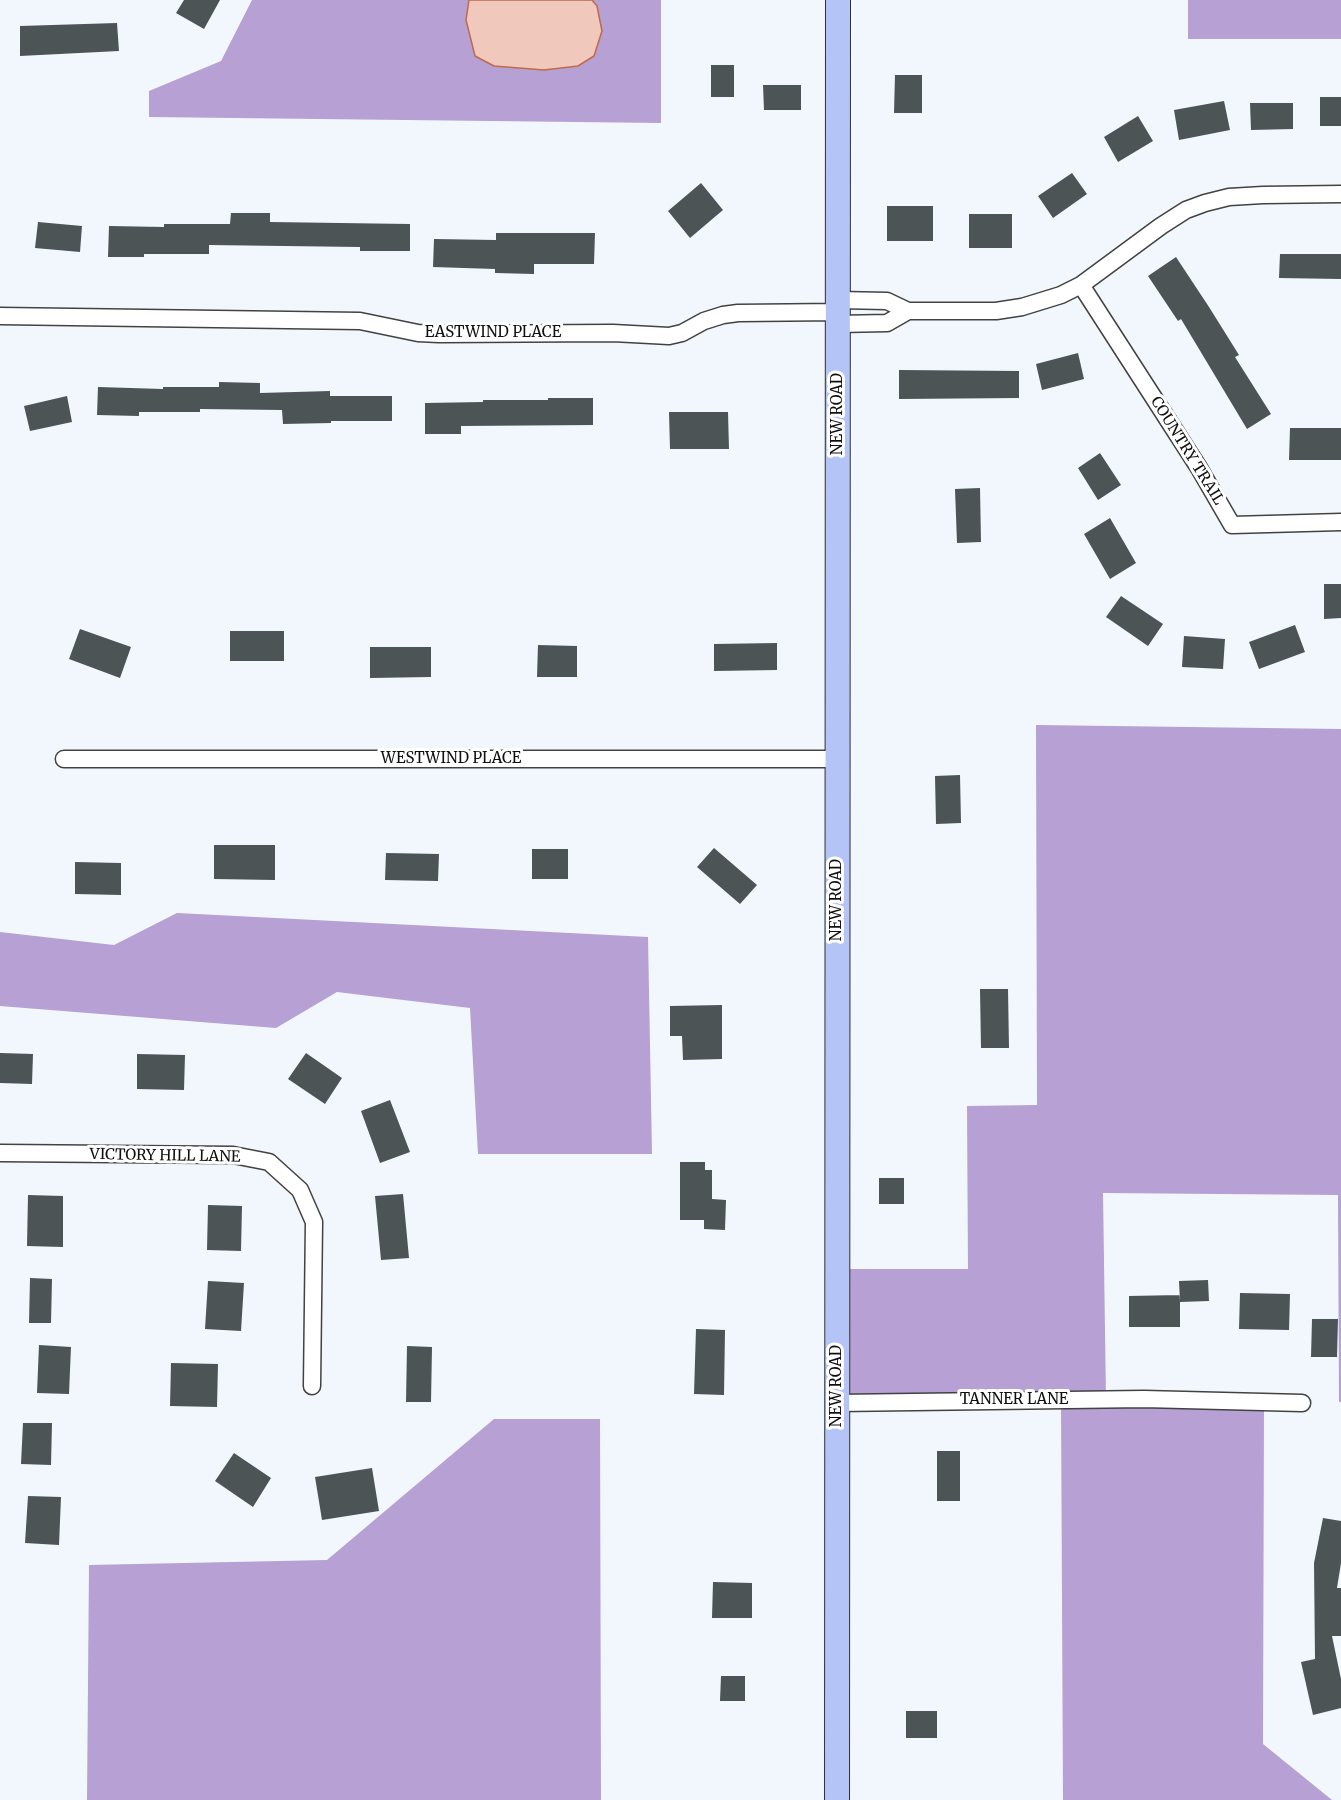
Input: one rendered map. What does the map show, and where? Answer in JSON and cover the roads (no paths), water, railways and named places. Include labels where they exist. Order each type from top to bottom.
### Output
[{"type":"street","name":"NEW ROAD","points":[[837,1800],[838,0]]},
{"type":"street","points":[[838,312],[887,301],[908,311],[996,311],[1022,307],[1052,298],[1081,285],[1161,226],[1186,210],[1205,203],[1229,197],[1341,194]]},
{"type":"street","name":"COUNTRY TRAIL","points":[[1081,285],[1199,468],[1232,525],[1341,522]]},
{"type":"street","points":[[838,312],[888,323],[908,311]]},
{"type":"street","name":"EASTWIND PLACE","points":[[0,316],[360,321],[418,333],[612,333],[669,336],[682,333],[704,321],[723,315],[838,312]]},
{"type":"street","name":"WESTWIND PLACE","points":[[64,759],[837,759]]},
{"type":"street","name":"VICTORY HILL LANE","points":[[0,1153],[233,1155],[269,1162],[300,1190],[314,1222],[312,1386]]},
{"type":"street","name":"TANNER LANE","points":[[837,1403],[1192,1400],[1302,1403]]}]
